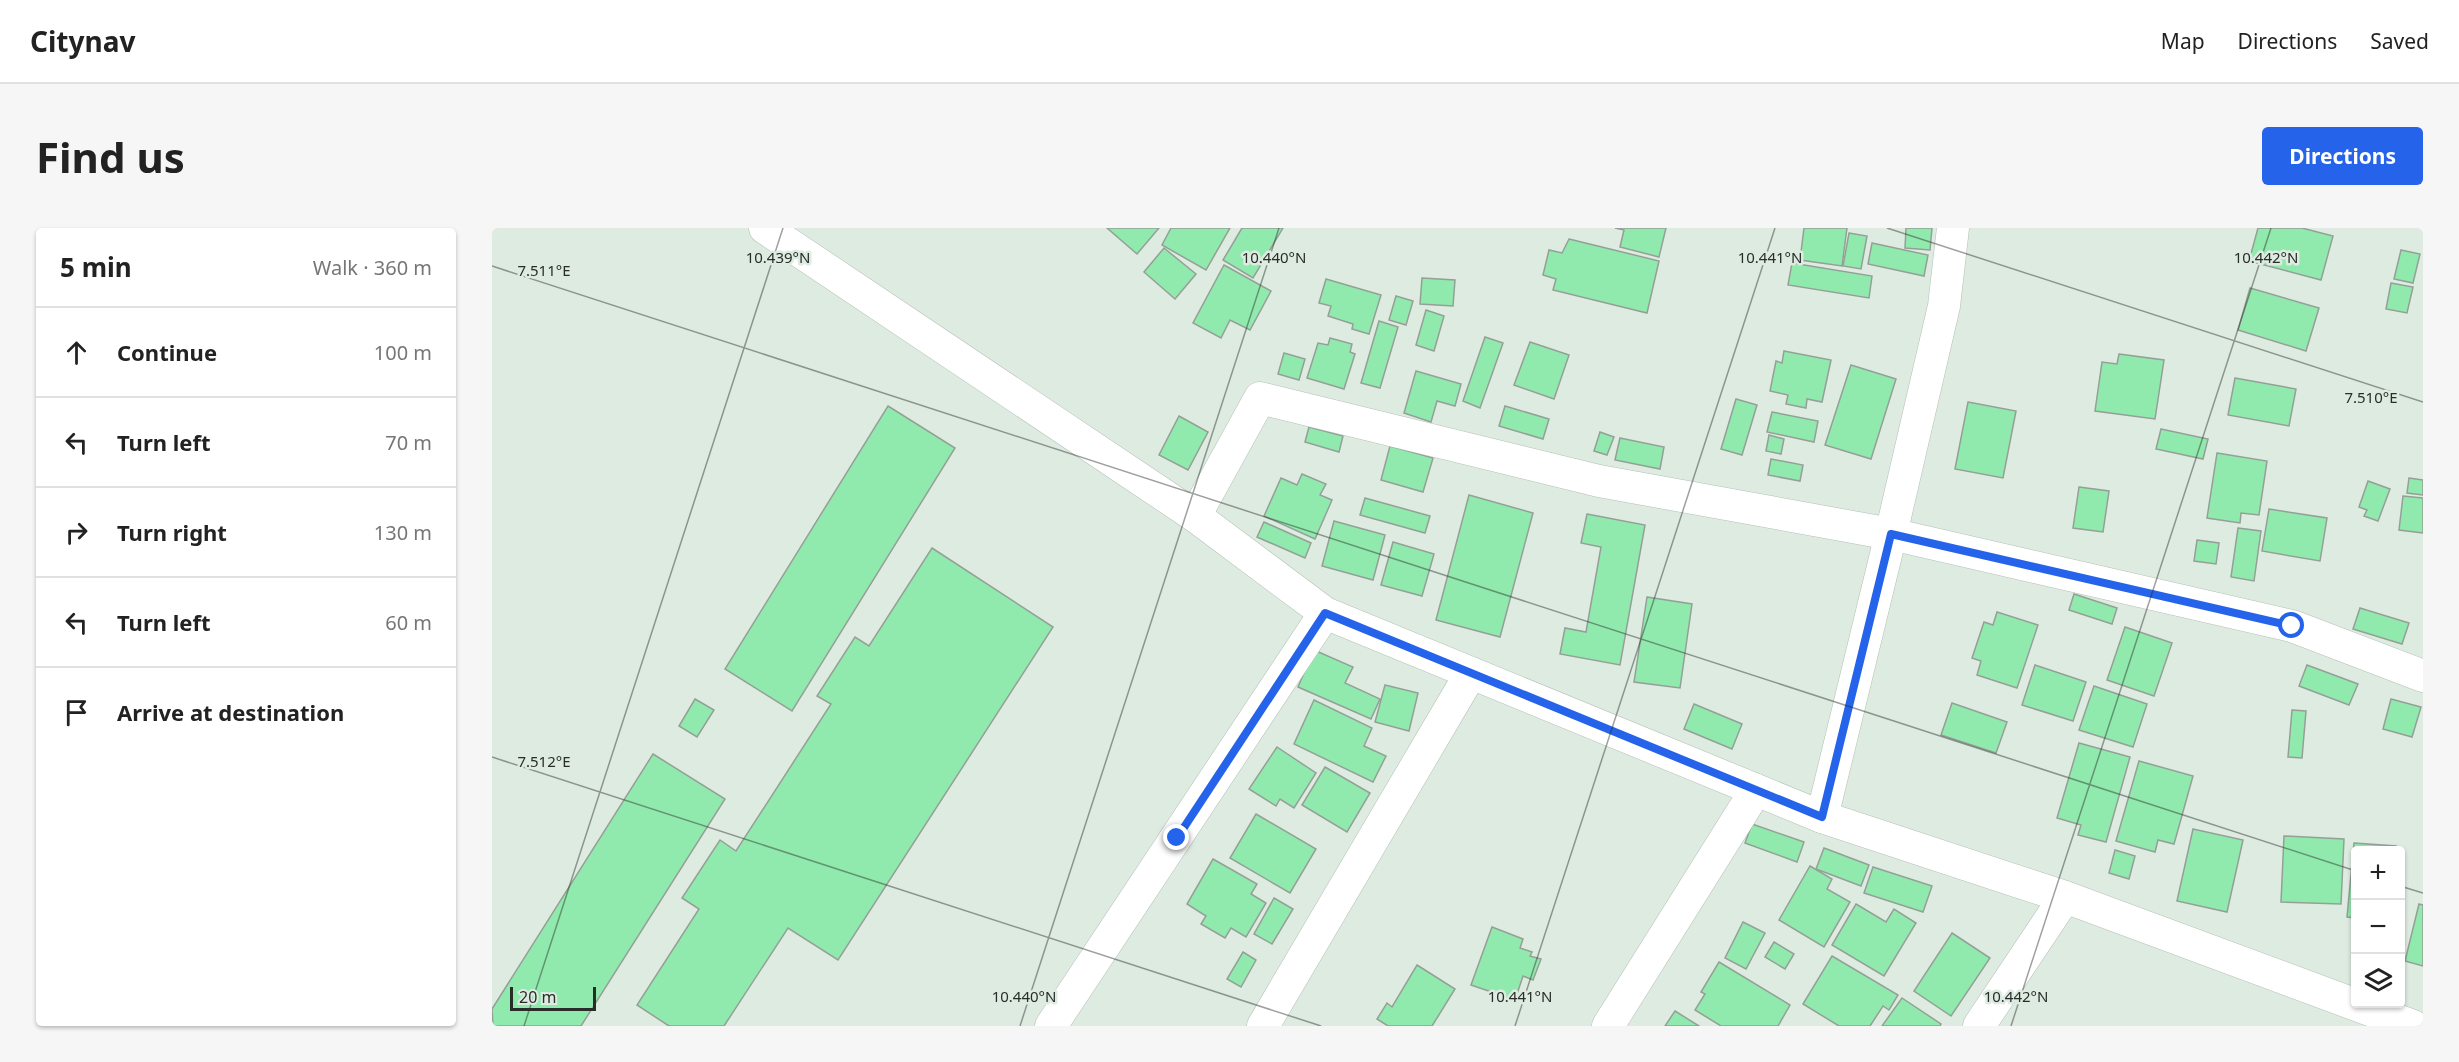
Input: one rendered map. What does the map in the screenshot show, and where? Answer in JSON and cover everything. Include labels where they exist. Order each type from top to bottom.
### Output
[{"type":"street","points":[[765,228],[1195,516],[1325,613],[1822,817],[2065,897],[2413,1026]]},
{"type":"street","points":[[1822,817],[1944,306],[1953,228]]},
{"type":"street","points":[[1195,516],[1260,398],[1599,481],[1891,534],[2292,626],[2423,676]]},
{"type":"street","points":[[1051,1026],[1325,613]]},
{"type":"street","points":[[1263,1026],[1471,673]]},
{"type":"street","points":[[1608,1026],[1756,790]]},
{"type":"street","points":[[1979,1026],[2065,897]]},
{"type":"building","points":[[1107,228],[1159,228],[1137,254]]},
{"type":"building","points":[[1171,228],[1230,228],[1206,270],[1162,245]]},
{"type":"building","points":[[1242,228],[1283,228],[1253,278],[1223,260]]},
{"type":"building","points":[[1615,228],[1666,228],[1659,257],[1620,247],[1624,230]]},
{"type":"building","points":[[1804,228],[1847,228],[1842,266],[1800,260]]},
{"type":"building","points":[[1906,228],[1932,228],[1930,250],[1905,248]]},
{"type":"building","points":[[2258,228],[2302,228],[2333,236],[2321,280],[2249,261]]},
{"type":"building","points":[[1849,233],[1867,236],[1861,269],[1843,266]]},
{"type":"building","points":[[1569,239],[1659,261],[1647,313],[1553,290],[1556,279],[1543,275],[1549,250],[1562,253]]},
{"type":"building","points":[[1872,243],[1928,255],[1924,276],[1868,264]]},
{"type":"building","points":[[1164,248],[1196,274],[1175,299],[1144,272]]},
{"type":"building","points":[[2401,250],[2420,254],[2413,283],[2394,279]]},
{"type":"building","points":[[1792,263],[1872,276],[1869,298],[1788,285]]},
{"type":"building","points":[[1224,265],[1271,291],[1250,330],[1230,320],[1221,338],[1193,323]]},
{"type":"building","points":[[1422,278],[1455,280],[1453,306],[1420,304]]},
{"type":"building","points":[[1326,279],[1381,295],[1369,334],[1352,329],[1353,324],[1328,316],[1331,306],[1319,303]]},
{"type":"building","points":[[2391,283],[2413,287],[2407,313],[2386,309]]},
{"type":"building","points":[[2250,288],[2319,308],[2306,351],[2238,330]]},
{"type":"building","points":[[1396,296],[1413,301],[1406,325],[1389,320]]},
{"type":"building","points":[[1426,310],[1444,316],[1434,351],[1416,345]]},
{"type":"building","points":[[1379,321],[1398,327],[1380,388],[1361,383]]},
{"type":"building","points":[[1485,337],[1503,343],[1480,408],[1463,401]]},
{"type":"building","points":[[1330,338],[1352,344],[1350,352],[1355,354],[1344,389],[1307,378],[1318,343],[1328,345]]},
{"type":"building","points":[[1530,342],[1569,355],[1554,399],[1514,385]]},
{"type":"building","points":[[1784,351],[1831,360],[1822,402],[1807,399],[1806,408],[1786,404],[1788,395],[1770,391],[1776,361],[1782,363]]},
{"type":"building","points":[[1284,353],[1305,359],[1299,380],[1278,374]]},
{"type":"building","points":[[2119,354],[2164,360],[2155,419],[2095,411],[2102,362],[2117,364]]},
{"type":"building","points":[[1851,365],[1896,379],[1871,459],[1825,445]]},
{"type":"building","points":[[1416,371],[1461,384],[1455,406],[1437,401],[1431,422],[1404,413]]},
{"type":"building","points":[[2235,378],[2296,389],[2289,426],[2228,415]]},
{"type":"building","points":[[1736,399],[1757,405],[1742,455],[1721,449]]},
{"type":"building","points":[[1968,402],[2016,411],[2003,478],[1955,469]]},
{"type":"building","points":[[888,406],[955,448],[792,711],[725,669]]},
{"type":"building","points":[[1505,406],[1549,419],[1543,439],[1499,426]]},
{"type":"building","points":[[1772,412],[1818,421],[1814,442],[1767,432]]},
{"type":"building","points":[[1179,416],[1208,432],[1188,470],[1159,455]]},
{"type":"building","points":[[1309,427],[1343,436],[1339,452],[1305,442]]},
{"type":"building","points":[[2161,429],[2208,439],[2203,459],[2156,449]]},
{"type":"building","points":[[1600,432],[1614,437],[1607,455],[1594,451]]},
{"type":"building","points":[[1769,435],[1784,439],[1781,454],[1766,451]]},
{"type":"building","points":[[1620,438],[1664,447],[1660,469],[1615,460]]},
{"type":"building","points":[[1390,446],[1433,458],[1423,492],[1381,480]]},
{"type":"building","points":[[2217,453],[2267,461],[2259,515],[2241,513],[2240,523],[2207,518]]},
{"type":"building","points":[[1771,459],[1803,465],[1800,481],[1768,475]]},
{"type":"building","points":[[1302,474],[1326,484],[1320,495],[1332,500],[1315,539],[1264,516],[1281,478],[1297,485]]},
{"type":"building","points":[[2409,478],[2423,480],[2423,495],[2407,493]]},
{"type":"building","points":[[2368,481],[2390,489],[2378,521],[2364,516],[2367,510],[2359,507]]},
{"type":"building","points":[[2079,487],[2109,491],[2103,532],[2073,528]]},
{"type":"building","points":[[1469,495],[1533,513],[1500,637],[1436,620]]},
{"type":"building","points":[[2403,496],[2423,498],[2423,533],[2399,530]]},
{"type":"building","points":[[1365,498],[1430,516],[1425,533],[1360,515]]},
{"type":"building","points":[[2269,509],[2327,518],[2320,561],[2262,551]]},
{"type":"building","points":[[1587,514],[1645,525],[1620,665],[1560,654],[1565,628],[1586,632],[1601,547],[1581,543]]},
{"type":"building","points":[[1334,521],[1385,535],[1373,580],[1322,566]]},
{"type":"building","points":[[1264,522],[1311,543],[1305,558],[1257,537]]},
{"type":"building","points":[[2238,528],[2261,531],[2254,581],[2231,577]]},
{"type":"building","points":[[2197,540],[2219,543],[2216,564],[2194,561]]},
{"type":"building","points":[[1393,542],[1434,554],[1422,596],[1381,585]]},
{"type":"building","points":[[932,548],[1053,627],[838,960],[788,928],[724,1026],[669,1026],[637,1005],[699,909],[682,898],[720,840],[736,851],[831,704],[817,696],[855,637],[869,646]]},
{"type":"building","points":[[2074,594],[2117,608],[2112,624],[2069,610]]},
{"type":"building","points":[[1647,597],[1692,604],[1680,688],[1634,682]]},
{"type":"building","points":[[2360,608],[2409,623],[2402,644],[2353,629]]},
{"type":"building","points":[[1997,612],[2038,625],[2017,688],[1977,675],[1981,661],[1972,658],[1984,622],[1993,625]]},
{"type":"building","points":[[2125,627],[2172,643],[2154,696],[2107,680]]},
{"type":"building","points":[[1314,650],[1353,667],[1345,683],[1380,699],[1371,719],[1298,687]]},
{"type":"building","points":[[2035,665],[2086,682],[2073,721],[2022,705]]},
{"type":"building","points":[[2307,665],[2358,684],[2349,705],[2299,686]]},
{"type":"building","points":[[1385,685],[1418,693],[1409,731],[1375,722]]},
{"type":"building","points":[[2094,686],[2147,704],[2133,747],[2079,730]]},
{"type":"building","points":[[695,699],[714,710],[697,737],[679,726]]},
{"type":"building","points":[[2391,699],[2421,707],[2412,737],[2383,729]]},
{"type":"building","points":[[1314,700],[1372,728],[1364,746],[1386,756],[1373,782],[1294,744]]},
{"type":"building","points":[[1952,703],[2007,722],[1996,753],[1941,735]]},
{"type":"building","points":[[1694,704],[1742,724],[1732,749],[1684,729]]},
{"type":"building","points":[[2292,710],[2306,711],[2302,758],[2288,757]]},
{"type":"building","points":[[2079,743],[2130,757],[2106,842],[2078,835],[2081,825],[2057,818]]},
{"type":"building","points":[[1277,747],[1316,773],[1294,808],[1280,799],[1276,806],[1249,789]]},
{"type":"building","points":[[653,754],[725,799],[581,1026],[493,1026],[492,1009]]},
{"type":"building","points":[[2139,761],[2193,776],[2174,844],[2158,840],[2155,852],[2116,841]]},
{"type":"building","points":[[1325,767],[1370,793],[1347,832],[1302,805]]},
{"type":"building","points":[[1256,814],[1316,849],[1290,893],[1230,858]]},
{"type":"building","points":[[1752,824],[1804,842],[1797,862],[1745,843]]},
{"type":"building","points":[[2193,829],[2243,840],[2227,912],[2177,901]]},
{"type":"building","points":[[2284,836],[2344,839],[2341,904],[2281,902]]},
{"type":"building","points":[[2354,843],[2396,846],[2354,846]]},
{"type":"building","points":[[1824,848],[1869,865],[1861,886],[1816,869]]},
{"type":"building","points":[[2115,850],[2135,856],[2129,879],[2109,873]]},
{"type":"building","points":[[1213,859],[1257,884],[1251,894],[1266,903],[1246,937],[1231,928],[1225,938],[1201,924],[1206,916],[1187,904]]},
{"type":"building","points":[[1810,866],[1832,879],[1827,889],[1850,902],[1824,947],[1779,920]]},
{"type":"building","points":[[1873,867],[1932,886],[1923,912],[1864,893]]},
{"type":"building","points":[[2351,875],[2351,917],[2347,917]]},
{"type":"building","points":[[1274,898],[1293,909],[1272,944],[1254,934]]},
{"type":"building","points":[[1856,904],[1886,922],[1894,909],[1916,923],[1884,976],[1832,945]]},
{"type":"building","points":[[2419,904],[2423,905],[2423,966],[2405,961]]},
{"type":"building","points":[[1743,922],[1765,933],[1746,969],[1725,958]]},
{"type":"building","points":[[1492,927],[1523,939],[1520,948],[1532,952],[1530,956],[1541,959],[1533,980],[1523,976],[1515,1000],[1471,985]]},
{"type":"building","points":[[1952,933],[1990,958],[1951,1016],[1914,991]]},
{"type":"building","points":[[1774,942],[1794,954],[1785,969],[1765,957]]},
{"type":"building","points":[[1243,952],[1256,960],[1241,987],[1227,979]]},
{"type":"building","points":[[1832,956],[1898,995],[1889,1010],[1883,1006],[1870,1026],[1839,1026],[1803,1004]]},
{"type":"building","points":[[1719,962],[1790,1005],[1778,1026],[1721,1026],[1695,1010],[1705,994],[1701,992]]},
{"type":"building","points":[[1417,965],[1455,989],[1432,1026],[1388,1026],[1377,1019],[1387,1003],[1392,1007]]},
{"type":"building","points":[[1902,998],[1941,1024],[1940,1026],[1882,1026]]},
{"type":"building","points":[[1675,1011],[1699,1026],[1665,1026]]},
{"type":"route","points":[[1177,838],[1325,613],[1822,817],[1891,534],[2292,626]]}]
